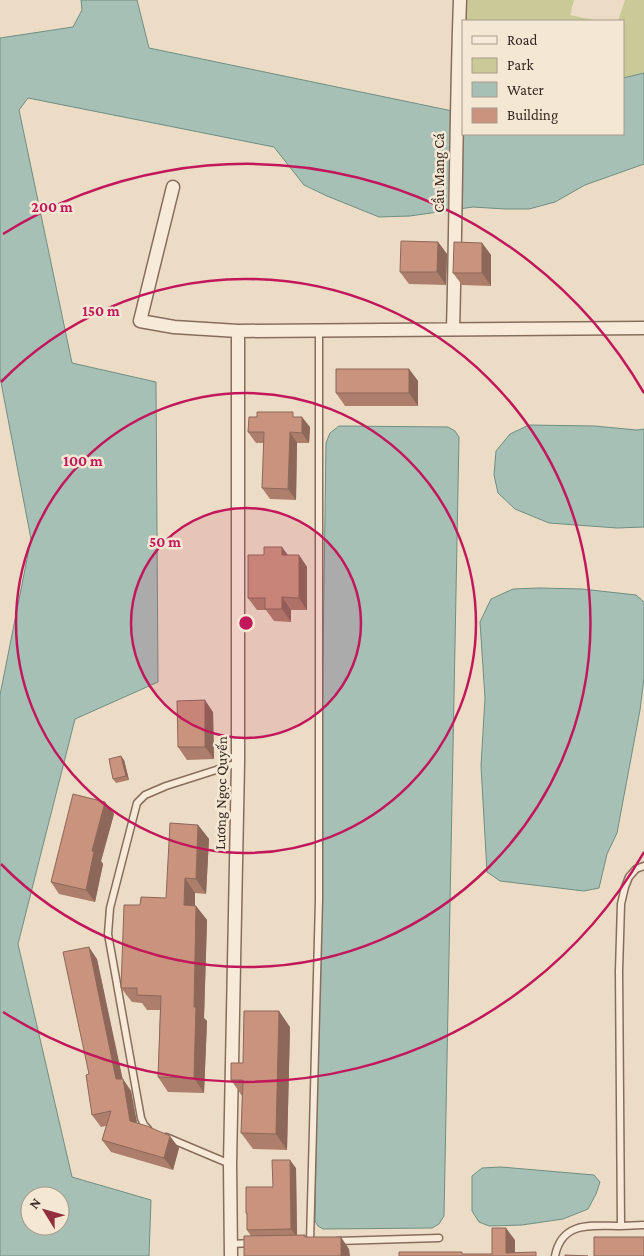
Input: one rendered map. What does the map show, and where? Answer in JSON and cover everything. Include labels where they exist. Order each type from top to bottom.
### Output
[{"type":"street","name":"Cầu Mang Cá","points":[[453,329],[456,101],[460,0]]},
{"type":"street","points":[[173,186],[140,321],[174,326],[238,331],[644,328]]},
{"type":"street","name":"Lương Ngọc Quyến","points":[[231,1250],[230,1164],[238,763],[238,331]]},
{"type":"lane","points":[[310,1242],[319,900],[318,330]]},
{"type":"lane","points":[[230,1164],[149,1130],[142,1122],[108,934],[110,908],[137,803],[145,795],[166,786],[238,763]]},
{"type":"lane","points":[[622,1226],[621,904],[624,888],[629,877],[636,869],[644,866]]},
{"type":"lane","points":[[555,1256],[562,1238],[576,1228],[644,1226]]},
{"type":"lane","points":[[329,1241],[439,1238]]},
{"type":"lane","points":[[300,1242],[320,1242]]},
{"type":"lane","points":[[231,1250],[261,1243]]},
{"type":"green space","points":[[464,0],[574,0],[570,15],[593,20],[464,20]]},
{"type":"green space","points":[[625,0],[644,0],[644,73],[624,78],[624,20],[618,20]]},
{"type":"water","points":[[81,0],[137,0],[149,48],[462,113],[462,135],[624,135],[624,78],[644,73],[644,164],[585,185],[555,202],[529,209],[473,207],[410,216],[379,217],[304,185],[274,147],[28,98],[19,110],[72,363],[156,382],[158,682],[75,719],[18,944],[72,1177],[151,1200],[149,1256],[0,1256],[0,695],[31,539],[0,377],[0,38],[73,27],[82,10]]},
{"type":"water","points":[[529,425],[644,429],[644,527],[617,528],[549,523],[515,509],[498,493],[494,475],[496,451],[510,434]]},
{"type":"water","points":[[339,426],[448,427],[455,431],[459,437],[444,1216],[439,1224],[432,1228],[323,1229],[315,1221],[326,443],[330,433]]},
{"type":"water","points":[[513,589],[582,589],[636,595],[644,602],[644,678],[640,710],[617,833],[607,854],[599,888],[584,891],[500,881],[487,872],[481,766],[485,698],[480,622],[491,599]]},
{"type":"water","points":[[501,1167],[594,1175],[600,1182],[588,1209],[563,1219],[522,1225],[489,1226],[479,1222],[472,1211],[472,1176],[482,1168]]},
{"type":"building","points":[[401,241],[438,242],[437,272],[400,272]]},
{"type":"building","points":[[454,242],[482,243],[482,273],[453,273]]},
{"type":"building","points":[[336,369],[409,369],[409,393],[336,393]]},
{"type":"building","points":[[257,412],[293,412],[293,417],[302,417],[302,433],[290,432],[288,489],[262,488],[264,432],[248,432],[249,417],[257,417]]},
{"type":"building","points":[[264,547],[282,547],[282,555],[299,555],[299,598],[282,597],[282,609],[265,609],[265,598],[248,598],[248,555],[264,555]]},
{"type":"building","points":[[205,700],[205,747],[178,747],[177,701]]},
{"type":"building","points":[[121,756],[126,776],[113,779],[109,759]]},
{"type":"building","points":[[73,794],[105,802],[92,851],[94,852],[86,890],[51,882]]},
{"type":"building","points":[[170,823],[198,825],[196,879],[185,878],[184,905],[196,906],[194,1078],[158,1077],[161,996],[137,995],[137,988],[121,988],[124,905],[140,905],[141,897],[166,898]]},
{"type":"building","points":[[89,947],[116,1079],[123,1079],[130,1121],[170,1136],[164,1158],[102,1140],[111,1111],[92,1115],[86,1075],[89,1074],[63,952]]},
{"type":"building","points":[[244,1011],[279,1011],[276,1134],[241,1133],[243,1080],[231,1080],[231,1063],[243,1063]]},
{"type":"building","points":[[272,1160],[290,1160],[291,1229],[247,1230],[246,1187],[273,1187]]},
{"type":"building","points":[[492,1228],[506,1228],[506,1253],[536,1252],[536,1256],[399,1256],[399,1252],[492,1254]]},
{"type":"building","points":[[305,1235],[305,1237],[341,1237],[341,1256],[244,1256],[244,1236]]},
{"type":"building","points":[[594,1237],[644,1237],[644,1256],[594,1256]]}]
